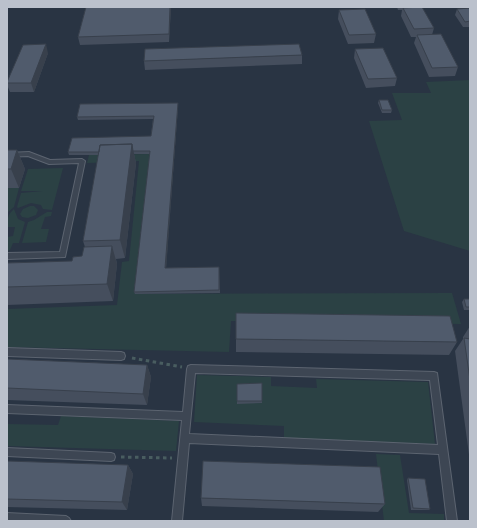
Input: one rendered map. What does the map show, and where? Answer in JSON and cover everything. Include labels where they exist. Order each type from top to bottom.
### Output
[{"type":"lane","points":[[7,155],[29,154],[49,162],[82,161],[63,254],[7,256]]},
{"type":"lane","points":[[7,352],[121,356]]},
{"type":"lane","points":[[177,521],[191,369],[434,376],[452,521]]},
{"type":"lane","points":[[7,409],[187,416]]},
{"type":"lane","points":[[184,438],[443,450]]},
{"type":"lane","points":[[7,452],[111,457]]},
{"type":"lane","points":[[7,518],[66,521]]},
{"type":"path","points":[[121,356],[191,369]]},
{"type":"path","points":[[111,457],[183,458]]},
{"type":"green space","points":[[470,80],[470,251],[404,231],[369,121],[402,120],[392,93],[431,93],[426,82]]},
{"type":"green space","points":[[151,154],[135,294],[452,293],[461,324],[231,321],[229,352],[7,347],[7,309],[117,305],[122,262],[129,261],[139,161],[87,163],[89,155]]},
{"type":"green space","points":[[63,168],[52,210],[43,209],[41,205],[31,203],[18,208],[17,207],[21,193],[43,191],[21,191],[28,169]]},
{"type":"green space","points":[[7,188],[19,188],[14,207],[7,213]]},
{"type":"green space","points":[[34,206],[38,210],[36,215],[28,218],[22,217],[20,214],[23,209]]},
{"type":"green space","points":[[14,209],[18,219],[25,222],[19,243],[13,243],[10,250],[7,251],[7,237],[13,236],[15,227],[7,227],[8,219],[10,213]]},
{"type":"green space","points":[[47,212],[52,212],[51,216],[45,217],[41,229],[49,229],[46,242],[22,243],[28,222]]},
{"type":"green space","points":[[197,375],[271,377],[271,386],[317,388],[316,379],[428,382],[435,444],[284,438],[284,426],[194,422]]},
{"type":"green space","points":[[61,416],[179,421],[176,451],[7,446],[7,424],[58,425]]},
{"type":"green space","points":[[376,454],[400,455],[409,513],[444,514],[444,521],[384,521]]},
{"type":"building","points":[[86,7],[170,7],[169,34],[78,37]]},
{"type":"building","points":[[422,7],[434,28],[414,29],[403,8]]},
{"type":"building","points":[[470,8],[470,21],[465,22],[457,9]]},
{"type":"building","points":[[365,9],[376,34],[349,35],[339,10]]},
{"type":"building","points":[[441,34],[458,67],[432,68],[417,35]]},
{"type":"building","points":[[46,44],[31,83],[7,83],[23,45]]},
{"type":"building","points":[[299,44],[302,55],[144,61],[145,49]]},
{"type":"building","points":[[383,48],[397,78],[368,79],[355,49]]},
{"type":"building","points":[[379,100],[388,100],[392,110],[382,110]]},
{"type":"building","points":[[178,103],[165,268],[219,267],[219,290],[134,292],[150,151],[133,151],[132,144],[100,145],[99,152],[68,152],[72,138],[151,136],[154,116],[77,117],[80,104]]},
{"type":"building","points":[[132,144],[120,240],[83,241],[100,145]]},
{"type":"building","points":[[7,150],[17,150],[11,169],[7,169]]},
{"type":"building","points":[[112,246],[107,284],[7,287],[7,263],[72,261],[73,257],[82,256],[84,247]]},
{"type":"building","points":[[464,299],[470,299],[470,307],[466,307]]},
{"type":"building","points":[[236,313],[450,316],[457,342],[236,339]]},
{"type":"building","points":[[464,338],[470,339],[470,380]]},
{"type":"building","points":[[7,359],[147,365],[143,394],[7,388]]},
{"type":"building","points":[[262,383],[262,401],[237,401],[237,384]]},
{"type":"building","points":[[7,461],[128,465],[122,502],[7,499]]},
{"type":"building","points":[[203,461],[380,467],[385,504],[201,498]]},
{"type":"building","points":[[408,478],[425,479],[430,509],[413,508]]}]
